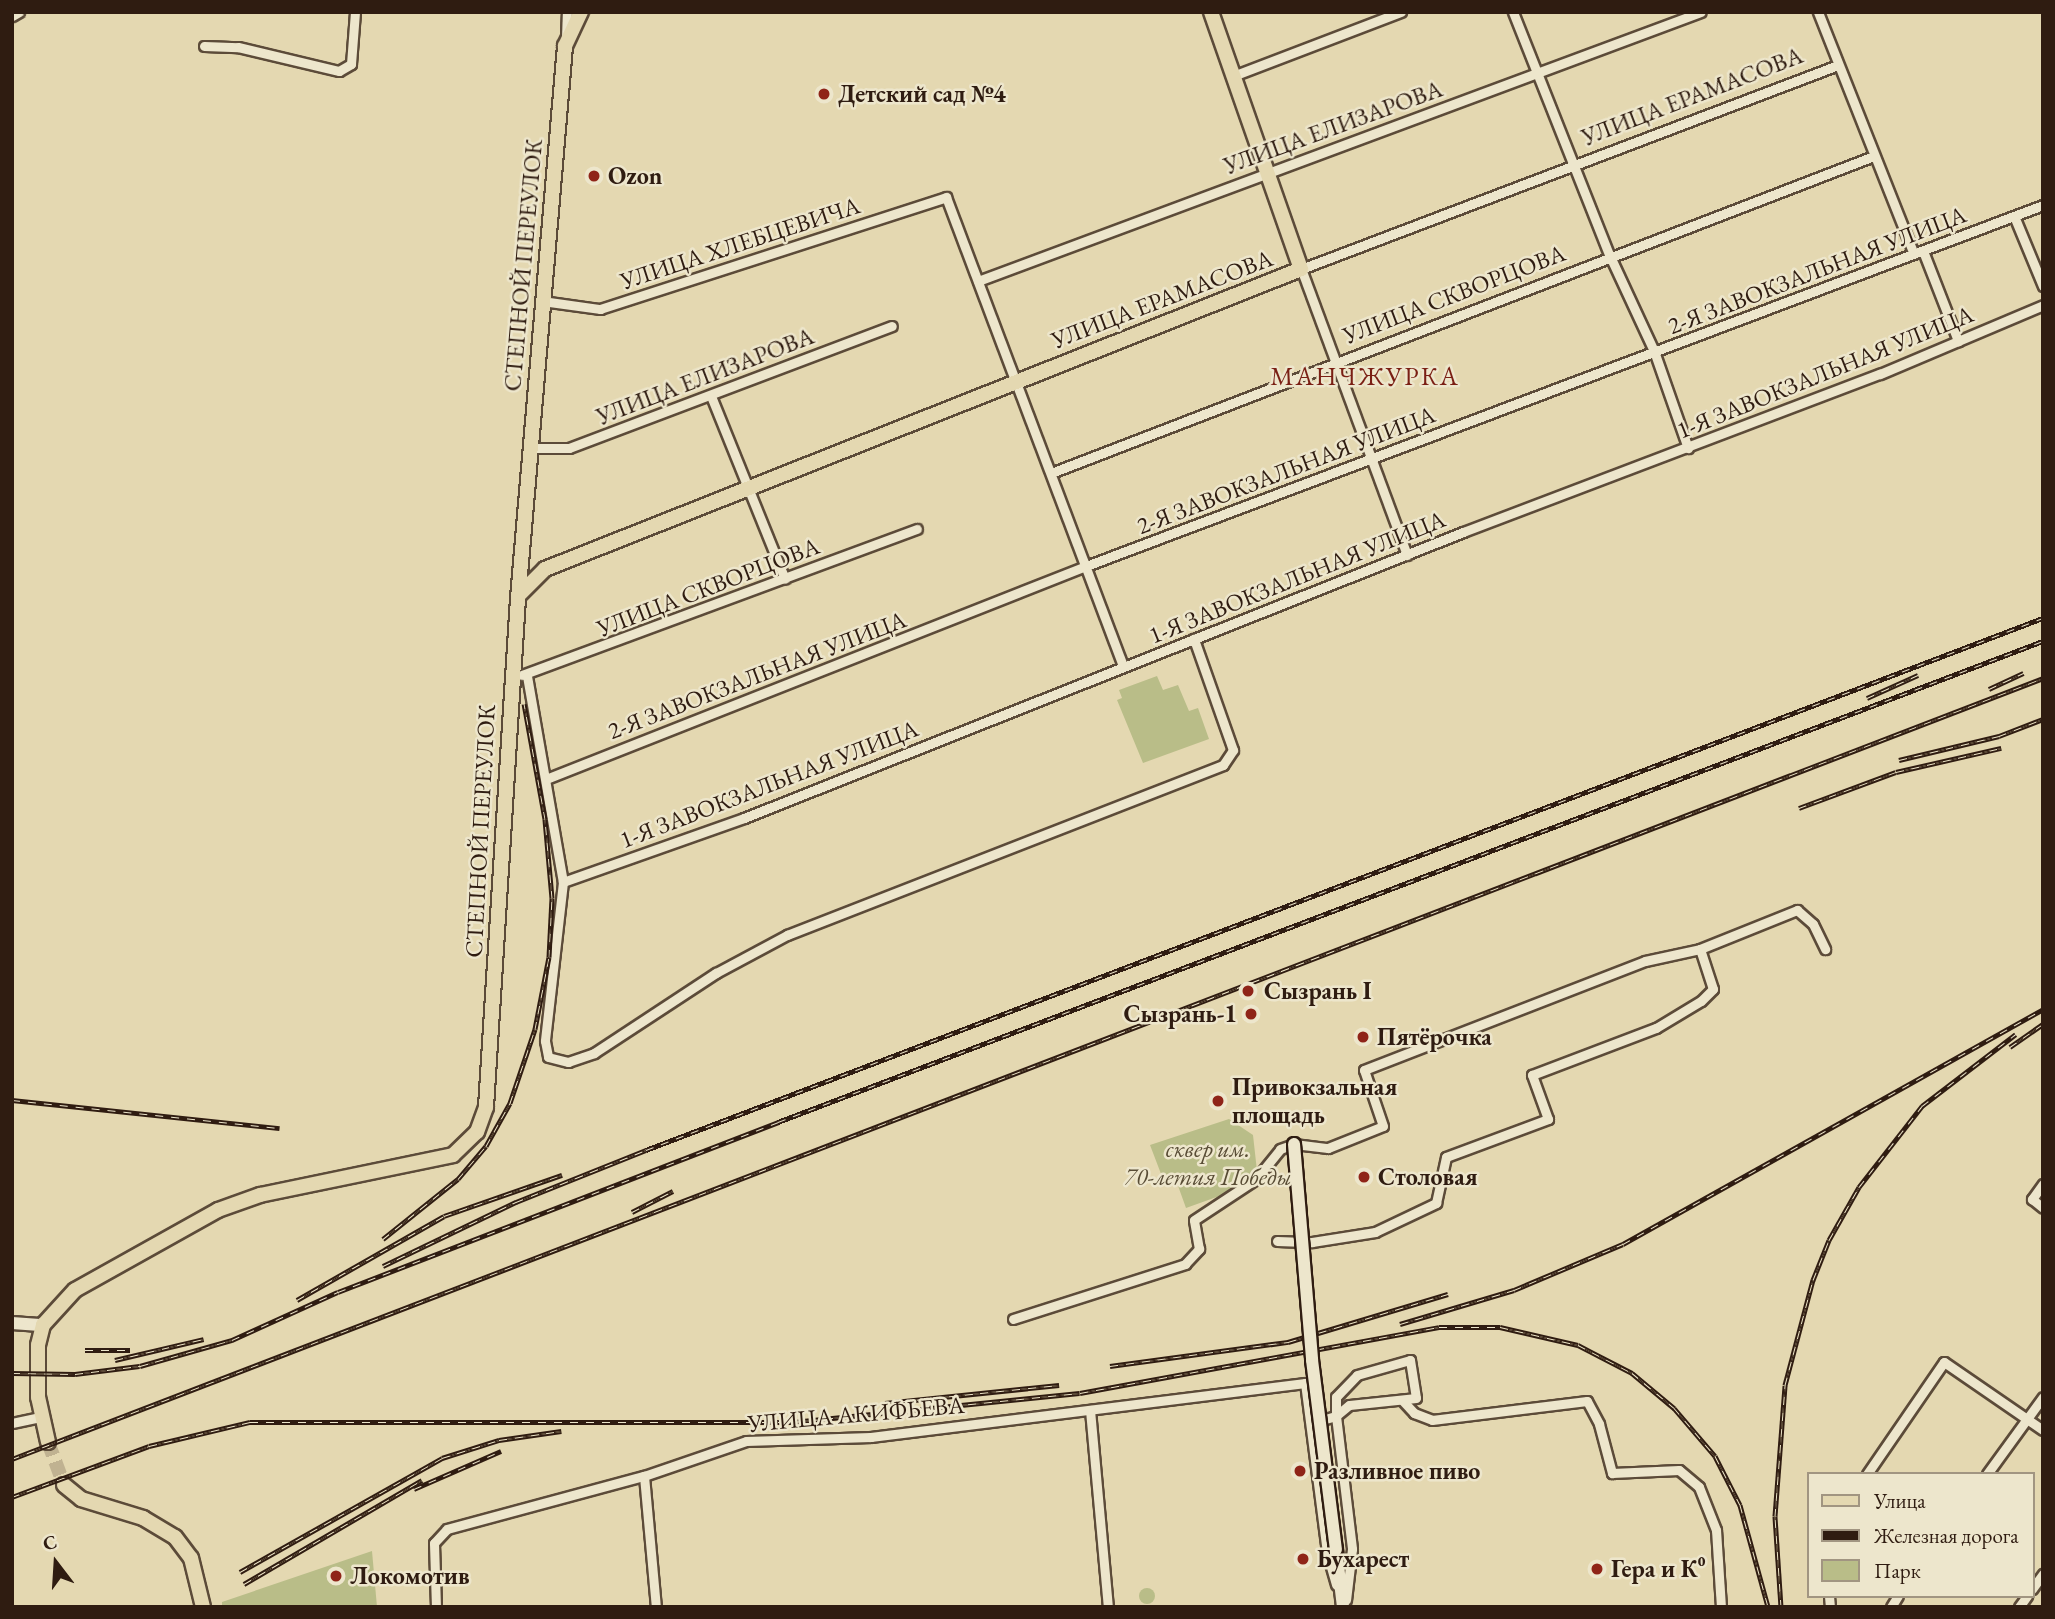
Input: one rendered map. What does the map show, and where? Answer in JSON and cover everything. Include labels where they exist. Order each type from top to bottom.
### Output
[{"type":"main road","points":[[565,46],[581,12]]},
{"type":"main road","points":[[1211,12],[1301,269]]},
{"type":"main road","name":"СТЕПНОЙ ПЕРЕУЛОК","points":[[43,1325],[57,1306],[95,1276],[218,1210],[260,1195],[453,1155],[477,1132],[486,1107],[520,675],[518,598],[529,448],[565,46]]},
{"type":"main road","name":"УЛИЦА ЕРАМАСОВА","points":[[518,598],[525,585],[545,569],[1301,269]]},
{"type":"main road","points":[[522,547],[531,565],[545,569]]},
{"type":"main road","points":[[43,1325],[36,1378],[41,1417],[48,1442]]},
{"type":"main road","points":[[64,1485],[81,1499],[143,1518],[175,1537],[191,1558],[203,1607]]},
{"type":"street","points":[[12,16],[19,12]]},
{"type":"street","points":[[205,46],[238,47],[339,71],[351,64],[355,12]]},
{"type":"street","points":[[565,46],[567,12]]},
{"type":"street","points":[[1233,76],[1401,12]]},
{"type":"street","points":[[1513,12],[1609,254],[1654,351],[1688,448]]},
{"type":"street","name":"УЛИЦА ЕЛИЗАРОВА","points":[[978,281],[1701,12]]},
{"type":"street","points":[[1818,12],[1874,156],[1958,341]]},
{"type":"street","name":"УЛИЦА ЕРАМАСОВА","points":[[1301,269],[1838,65]]},
{"type":"street","name":"УЛИЦА СКВОРЦОВА","points":[[1051,473],[1609,254],[1874,156]]},
{"type":"street","name":"УЛИЦА ХЛЕБЦЕВИЧА","points":[[542,301],[600,309],[946,197],[978,281]]},
{"type":"street","name":"2-Я ЗАВОКЗАЛЬНАЯ УЛИЦА","points":[[546,779],[1086,566],[2043,205]]},
{"type":"street","points":[[2014,216],[2043,286]]},
{"type":"street","points":[[1301,269],[1374,458],[1407,555]]},
{"type":"street","points":[[978,281],[1124,666]]},
{"type":"street","name":"1-Я ЗАВОКЗАЛЬНАЯ УЛИЦА","points":[[564,882],[744,818],[1407,555],[1688,448],[2043,305]]},
{"type":"street","name":"УЛИЦА ЕЛИЗАРОВА","points":[[529,448],[569,448],[892,326]]},
{"type":"street","points":[[711,396],[785,579]]},
{"type":"street","name":"УЛИЦА СКВОРЦОВА","points":[[520,675],[917,528]]},
{"type":"street","points":[[520,675],[546,779],[564,882],[545,1041],[548,1056],[568,1062],[594,1053],[716,973],[787,935],[1223,765],[1233,750],[1194,639]]},
{"type":"street","points":[[1013,1319],[1193,1259],[1199,1239],[1194,1220],[1256,1179],[1280,1149],[1299,1145],[1328,1148],[1383,1126],[1364,1070],[1645,961],[1700,949],[1797,910],[1813,924],[1825,949]]},
{"type":"street","points":[[1277,1241],[1312,1242],[1375,1232],[1436,1203],[1446,1157],[1548,1119],[1532,1075],[1656,1028],[1701,1001],[1713,989],[1700,949]]},
{"type":"street","points":[[1299,1145],[1312,1360],[1343,1607]]},
{"type":"street","points":[[2043,1184],[2032,1199],[2043,1208]]},
{"type":"street","points":[[12,1323],[43,1325]]},
{"type":"street","points":[[1343,1607],[1326,1553],[1310,1423],[1336,1416],[1349,1405],[1416,1398],[1409,1360],[1357,1375],[1336,1397],[1336,1416],[1352,1549],[1343,1607]]},
{"type":"street","points":[[1868,1472],[1944,1362],[2043,1430]]},
{"type":"street","name":"УЛИЦА АКИФЬЕВА","points":[[436,1607],[434,1549],[439,1535],[456,1525],[644,1476],[746,1441],[871,1437],[1305,1383],[1310,1423]]},
{"type":"street","points":[[1988,1472],[2043,1397]]},
{"type":"street","points":[[1402,1400],[1415,1413],[1432,1420],[1587,1401],[1599,1424],[1612,1473],[1679,1470],[1699,1487],[1716,1530],[1721,1607]]},
{"type":"street","points":[[1090,1409],[1108,1607]]},
{"type":"street","points":[[12,1423],[41,1417]]},
{"type":"street","points":[[644,1476],[656,1607]]},
{"type":"green space","points":[[1157,676],[1163,690],[1178,685],[1189,711],[1198,708],[1209,739],[1143,763],[1117,700],[1122,698],[1119,690]]},
{"type":"green space","name":"сквер им. 70-летия Победы","points":[[1229,1119],[1253,1135],[1257,1171],[1225,1194],[1186,1208],[1177,1183],[1166,1187],[1150,1145]]},
{"type":"green space","name":"Локомотив","points":[[372,1551],[377,1607],[222,1607],[222,1602]]},
{"type":"green space","points":[[1144,1588],[1150,1588],[1155,1596],[1153,1602],[1144,1604],[1139,1599],[1139,1593]]},
{"type":"tunnel","points":[[48,1442],[64,1485]]},
{"type":"railway","points":[[383,1266],[516,1202],[646,1150],[2043,618]]},
{"type":"railway","points":[[12,1373],[75,1374],[140,1366],[232,1340],[338,1292],[778,1122],[2043,641]]},
{"type":"railway","points":[[1989,689],[2023,673]]},
{"type":"railway","points":[[1867,698],[1918,675]]},
{"type":"railway","points":[[12,1459],[2043,678]]},
{"type":"railway","points":[[383,1239],[458,1179],[486,1146],[510,1103],[535,1029],[549,957],[552,898],[545,819],[524,704]]},
{"type":"railway","points":[[1899,760],[1999,736],[2043,719]]},
{"type":"railway","points":[[1799,808],[1896,772],[2001,748]]},
{"type":"railway","points":[[1400,1324],[1514,1290],[1623,1244],[2043,1009]]},
{"type":"railway","points":[[2010,1047],[2043,1024]]},
{"type":"railway","points":[[1781,1607],[1775,1516],[1785,1385],[1813,1280],[1829,1240],[1859,1187],[1922,1106],[2016,1034]]},
{"type":"railway","points":[[12,1100],[280,1128]]},
{"type":"railway","points":[[297,1300],[444,1216],[562,1175]]},
{"type":"railway","points":[[632,1212],[673,1191]]},
{"type":"railway","points":[[1110,1366],[1288,1342],[1448,1294]]},
{"type":"railway","points":[[12,1497],[149,1446],[250,1422],[793,1422],[1080,1393],[1439,1327],[1500,1327],[1578,1345],[1632,1373],[1674,1408],[1715,1456],[1740,1505],[1768,1607]]},
{"type":"railway","points":[[115,1360],[204,1339]]},
{"type":"railway","points":[[85,1350],[130,1350]]},
{"type":"railway","points":[[885,1403],[1059,1385]]},
{"type":"railway","points":[[240,1572],[442,1458],[499,1440],[561,1431]]},
{"type":"railway","points":[[414,1489],[501,1451]]},
{"type":"railway","points":[[244,1584],[422,1480]]},
{"type":"place","name":"Детский сад №4","points":[[824,94]]},
{"type":"place","name":"Ozon","points":[[594,176]]},
{"type":"place","name":"Сызрань I","points":[[1248,991]]},
{"type":"place","name":"Сызрань-1","points":[[1251,1014]]},
{"type":"place","name":"Пятёрочка","points":[[1363,1037]]},
{"type":"place","name":"Привокзальная площадь","points":[[1218,1101]]},
{"type":"place","name":"Столовая","points":[[1364,1177]]},
{"type":"place","name":"Разливное пиво","points":[[1300,1471]]},
{"type":"place","name":"Бухарест","points":[[1303,1559]]},
{"type":"place","name":"Гера и К⁰","points":[[1597,1569]]},
{"type":"place","name":"Локомотив","points":[[336,1576]]},
{"type":"district","name":"МАНЧЖУРКА","points":[[1365,377]]}]
